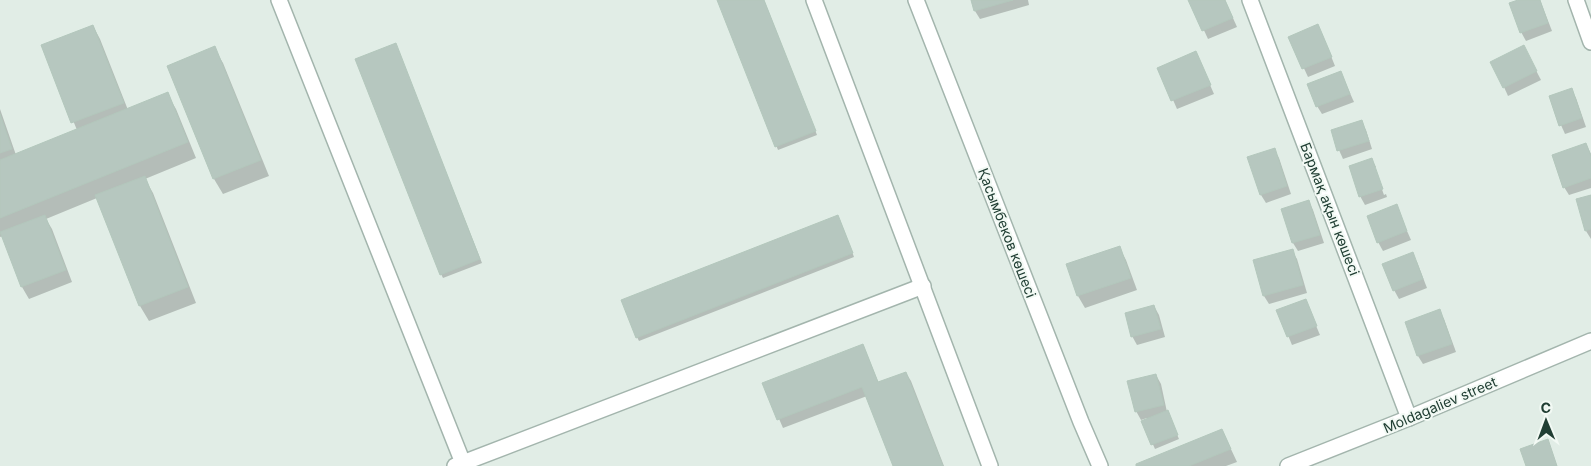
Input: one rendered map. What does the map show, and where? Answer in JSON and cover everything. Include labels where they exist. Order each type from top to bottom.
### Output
[{"type":"street","points":[[279,0],[459,464],[923,286]]},
{"type":"street","points":[[814,0],[990,466]]},
{"type":"street","name":"Қасымбеков көшесі","points":[[916,0],[1100,466]]},
{"type":"street","name":"Бармақ ақын көшесі","points":[[1250,0],[1409,418]]},
{"type":"street","points":[[1576,0],[1591,42]]},
{"type":"street","name":"Moldagaliev street","points":[[1288,466],[1409,418],[1591,341]]},
{"type":"building","points":[[717,0],[764,0],[816,131],[775,147]]},
{"type":"building","points":[[971,0],[1013,0],[974,11]]},
{"type":"building","points":[[1188,0],[1225,0],[1233,18],[1202,31]]},
{"type":"building","points":[[1518,0],[1540,0],[1548,23],[1520,33],[1509,3]]},
{"type":"building","points":[[1318,24],[1332,57],[1302,69],[1288,37]]},
{"type":"building","points":[[93,25],[124,103],[71,123],[41,45]]},
{"type":"building","points":[[396,43],[480,259],[440,275],[355,59]]},
{"type":"building","points":[[1524,45],[1537,71],[1503,88],[1490,62]]},
{"type":"building","points":[[215,46],[261,160],[213,179],[167,66]]},
{"type":"building","points":[[1196,51],[1211,85],[1171,101],[1157,68]]},
{"type":"building","points":[[1341,71],[1350,94],[1316,107],[1307,84]]},
{"type":"building","points":[[1572,88],[1582,118],[1559,126],[1549,96]]},
{"type":"building","points":[[168,92],[188,142],[0,218],[0,160]]},
{"type":"building","points":[[0,114],[12,149],[0,153]]},
{"type":"building","points":[[1362,120],[1369,141],[1337,151],[1331,130]]},
{"type":"building","points":[[1586,143],[1591,156],[1591,178],[1563,188],[1552,155]]},
{"type":"building","points":[[1275,148],[1287,186],[1260,195],[1247,157]]},
{"type":"building","points":[[1372,158],[1383,189],[1359,197],[1349,166]]},
{"type":"building","points":[[145,176],[188,287],[139,306],[95,195]]},
{"type":"building","points":[[1591,195],[1591,229],[1585,231],[1576,199]]},
{"type":"building","points":[[1309,200],[1320,235],[1292,243],[1281,209]]},
{"type":"building","points":[[1397,204],[1407,231],[1377,243],[1367,216]]},
{"type":"building","points":[[45,215],[66,270],[21,287],[0,232]]},
{"type":"building","points":[[838,215],[853,253],[636,338],[621,300]]},
{"type":"building","points":[[1120,246],[1131,278],[1077,296],[1066,264]]},
{"type":"building","points":[[1293,249],[1303,285],[1263,296],[1253,260]]},
{"type":"building","points":[[1413,252],[1423,279],[1393,291],[1382,264]]},
{"type":"building","points":[[1306,299],[1317,326],[1287,337],[1276,310]]},
{"type":"building","points":[[1154,305],[1161,329],[1131,337],[1125,313]]},
{"type":"building","points":[[1440,309],[1452,344],[1417,356],[1405,322]]},
{"type":"building","points":[[863,344],[878,382],[906,372],[943,466],[893,466],[862,387],[777,420],[762,383]]},
{"type":"building","points":[[1156,374],[1164,405],[1135,412],[1127,381]]},
{"type":"building","points":[[1168,410],[1178,435],[1151,445],[1141,421]]},
{"type":"building","points":[[1222,429],[1231,449],[1189,466],[1136,466],[1136,464]]},
{"type":"building","points":[[1548,439],[1557,466],[1526,466],[1520,449]]}]
